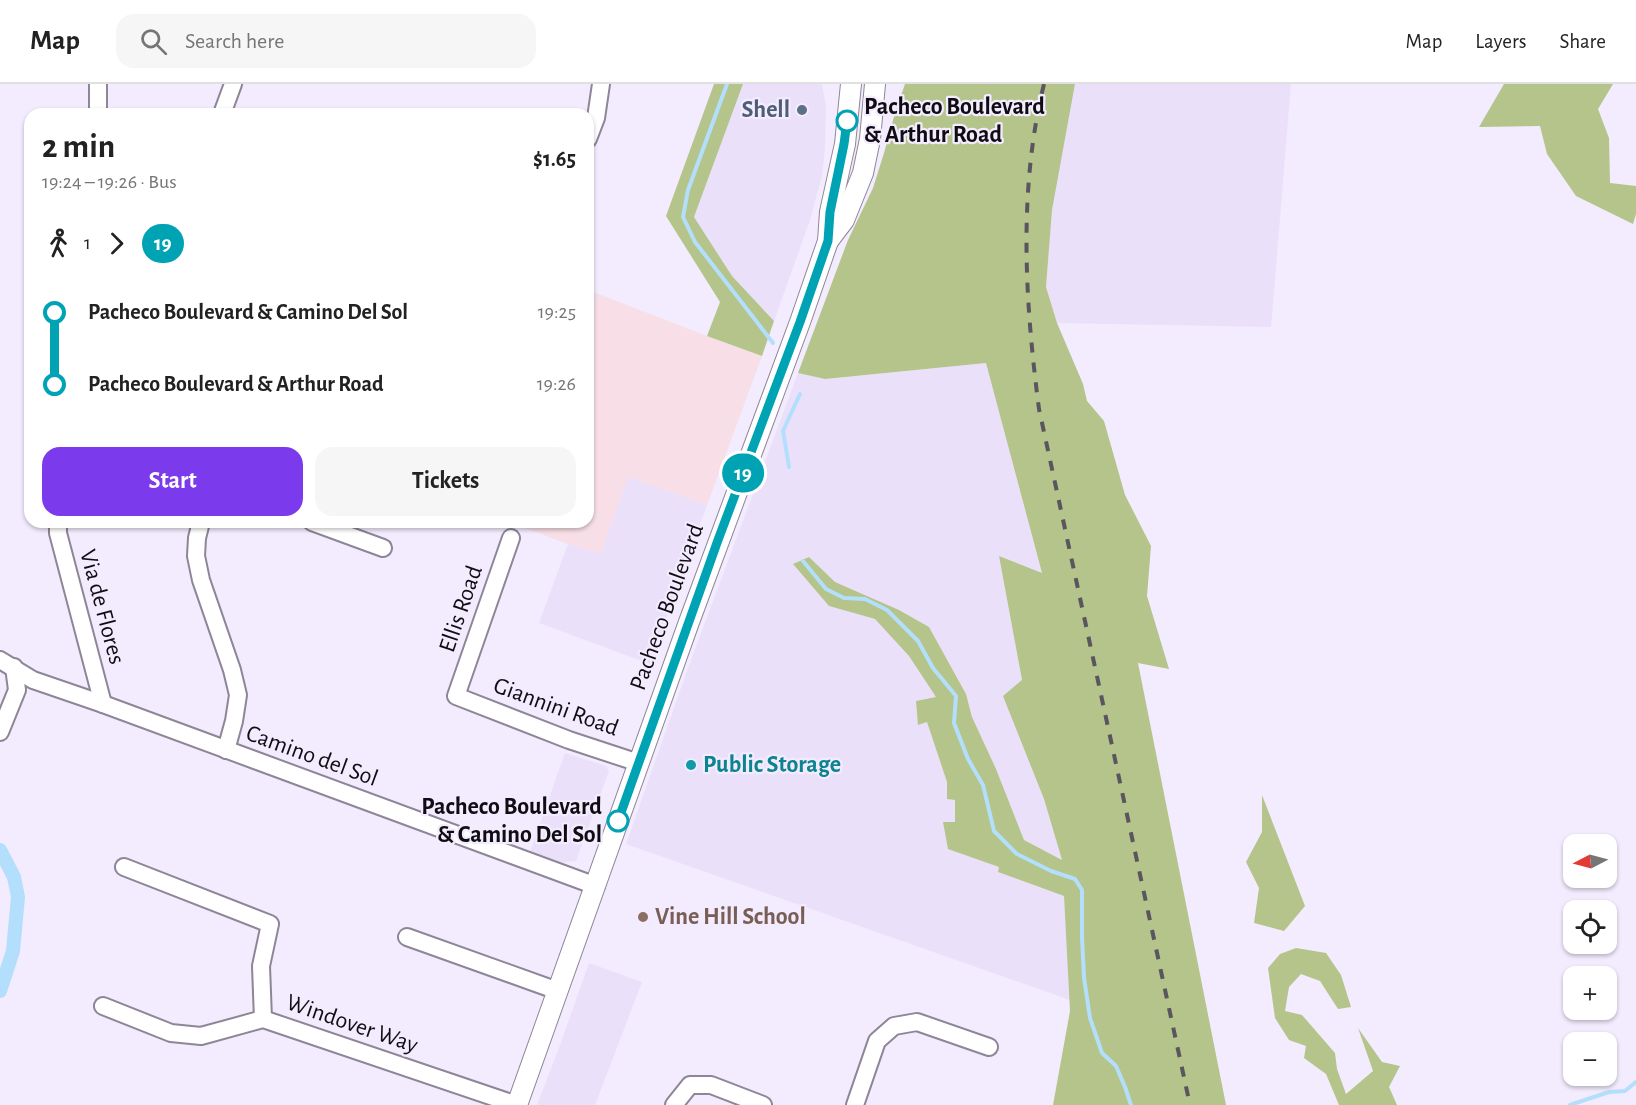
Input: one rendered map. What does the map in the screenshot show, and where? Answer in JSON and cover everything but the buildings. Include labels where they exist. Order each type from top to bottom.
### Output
[{"type":"main road","points":[[836,84],[847,118]]},
{"type":"main road","name":"Pacheco Boulevard","points":[[517,1105],[718,540],[828,241],[830,212],[844,144],[851,84]]},
{"type":"main road","name":"Pacheco Boulevard","points":[[828,241],[844,220],[863,173],[870,139],[875,84]]},
{"type":"street","points":[[98,84],[98,108]]},
{"type":"street","points":[[224,108],[233,84]]},
{"type":"street","points":[[594,123],[601,84]]},
{"type":"street","name":"Via de Flores","points":[[58,528],[103,704]]},
{"type":"street","points":[[199,528],[196,538],[196,556],[238,695],[226,750]]},
{"type":"street","points":[[328,528],[383,548]]},
{"type":"street","name":"Ellis Road","points":[[456,696],[511,538]]},
{"type":"street","name":"Camino del Sol","points":[[7,663],[33,680],[596,886]]},
{"type":"street","name":"Camino del Sol","points":[[0,732],[17,690],[7,663]]},
{"type":"street","name":"Giannini Road","points":[[456,696],[569,740],[639,763]]},
{"type":"street","points":[[124,867],[270,924],[261,966],[263,1019]]},
{"type":"street","points":[[407,937],[558,991]]},
{"type":"street","name":"Windover Way","points":[[103,1006],[171,1033],[201,1036],[263,1019],[517,1105]]},
{"type":"street","points":[[855,1105],[877,1041],[894,1026],[917,1022],[989,1047]]},
{"type":"street","points":[[674,1105],[690,1085],[711,1084],[763,1105]]},
{"type":"shaded area","points":[[743,84],[822,84],[826,107],[822,176],[810,220],[774,321],[732,276],[694,217]]},
{"type":"shaded area","points":[[1075,84],[1291,84],[1271,327],[1057,323],[1046,287],[1052,210]]},
{"type":"shaded area","points":[[594,292],[762,356],[707,505],[628,477],[601,554],[525,528],[594,528]]},
{"type":"shaded area","points":[[986,363],[1042,574],[999,556],[1044,799],[1062,860],[1024,840],[996,769],[972,717],[966,694],[929,627],[899,610],[835,582],[809,557],[793,564],[829,606],[875,619],[909,656],[937,698],[918,725],[927,722],[947,782],[947,799],[955,799],[955,822],[943,822],[1000,867],[998,872],[1064,896],[1070,1000],[626,844],[687,671],[798,373],[826,379]]},
{"type":"shaded area","points":[[628,476],[707,505],[650,664],[539,623],[568,544],[601,553]]},
{"type":"shaded area","points":[[565,753],[606,766],[609,771],[576,861],[538,865],[527,861]]},
{"type":"shaded area","points":[[589,963],[642,982],[595,1105],[537,1105],[559,1048]]},
{"type":"green space","points":[[714,84],[743,84],[694,217],[732,276],[774,321],[762,356],[707,336],[720,302],[666,216]]},
{"type":"green space","points":[[905,84],[1075,84],[1052,210],[1046,287],[1057,323],[1083,384],[1087,401],[1104,421],[1125,495],[1151,546],[1147,596],[1169,669],[1138,663],[1226,1105],[1053,1105],[1070,1011],[1064,896],[998,872],[999,867],[948,849],[943,822],[955,822],[955,800],[947,799],[947,782],[927,722],[918,725],[916,701],[936,697],[909,656],[875,619],[829,606],[793,564],[809,557],[835,582],[899,610],[929,627],[966,694],[972,717],[996,769],[1024,840],[1062,860],[1044,799],[1003,696],[1022,680],[999,556],[1042,573],[986,363],[825,379],[798,373],[848,240],[873,188]]},
{"type":"green space","points":[[1504,84],[1613,84],[1598,109],[1609,138],[1610,183],[1636,186],[1636,214],[1633,224],[1576,196],[1547,154],[1540,126],[1479,127]]},
{"type":"green space","points":[[1262,795],[1305,906],[1284,931],[1254,923],[1259,888],[1246,862],[1262,832]]},
{"type":"green space","points":[[1296,948],[1326,953],[1341,975],[1351,1007],[1338,1009],[1320,981],[1301,974],[1289,987],[1285,1011],[1302,1015],[1335,1053],[1337,1069],[1346,1094],[1373,1071],[1358,1028],[1382,1062],[1400,1066],[1389,1087],[1397,1105],[1339,1105],[1326,1074],[1304,1058],[1306,1046],[1289,1040],[1275,1018],[1268,968],[1280,954]]},
{"type":"waterway","points":[[727,84],[688,190],[683,217],[695,242],[773,343]]},
{"type":"waterway","points":[[789,467],[783,431],[800,394]]},
{"type":"waterway","points":[[803,561],[826,589],[844,598],[865,599],[887,610],[918,641],[933,668],[956,696],[954,723],[968,759],[983,785],[994,831],[1017,854],[1051,871],[1075,879],[1082,890],[1084,978],[1090,1018],[1102,1053],[1116,1066],[1131,1105]]},
{"type":"waterway","points":[[0,850],[14,877],[18,897],[13,951],[0,991]]},
{"type":"waterway","points":[[1570,1105],[1609,1092],[1625,1091],[1636,1082]]},
{"type":"railway","points":[[1044,84],[1030,164],[1026,246],[1030,328],[1039,409],[1190,1105]]},
{"type":"bus line","name":"19","points":[[618,821],[828,241],[830,212],[847,121]]},
{"type":"place","name":"Shell","points":[[802,110]]},
{"type":"place","name":"Pacheco Boulevard & Arthur Road","points":[[847,121]]},
{"type":"place","name":"Public Storage","points":[[691,765]]},
{"type":"place","name":"Pacheco Boulevard & Camino Del Sol","points":[[618,821]]},
{"type":"place","name":"Vine Hill School","points":[[643,917]]}]
